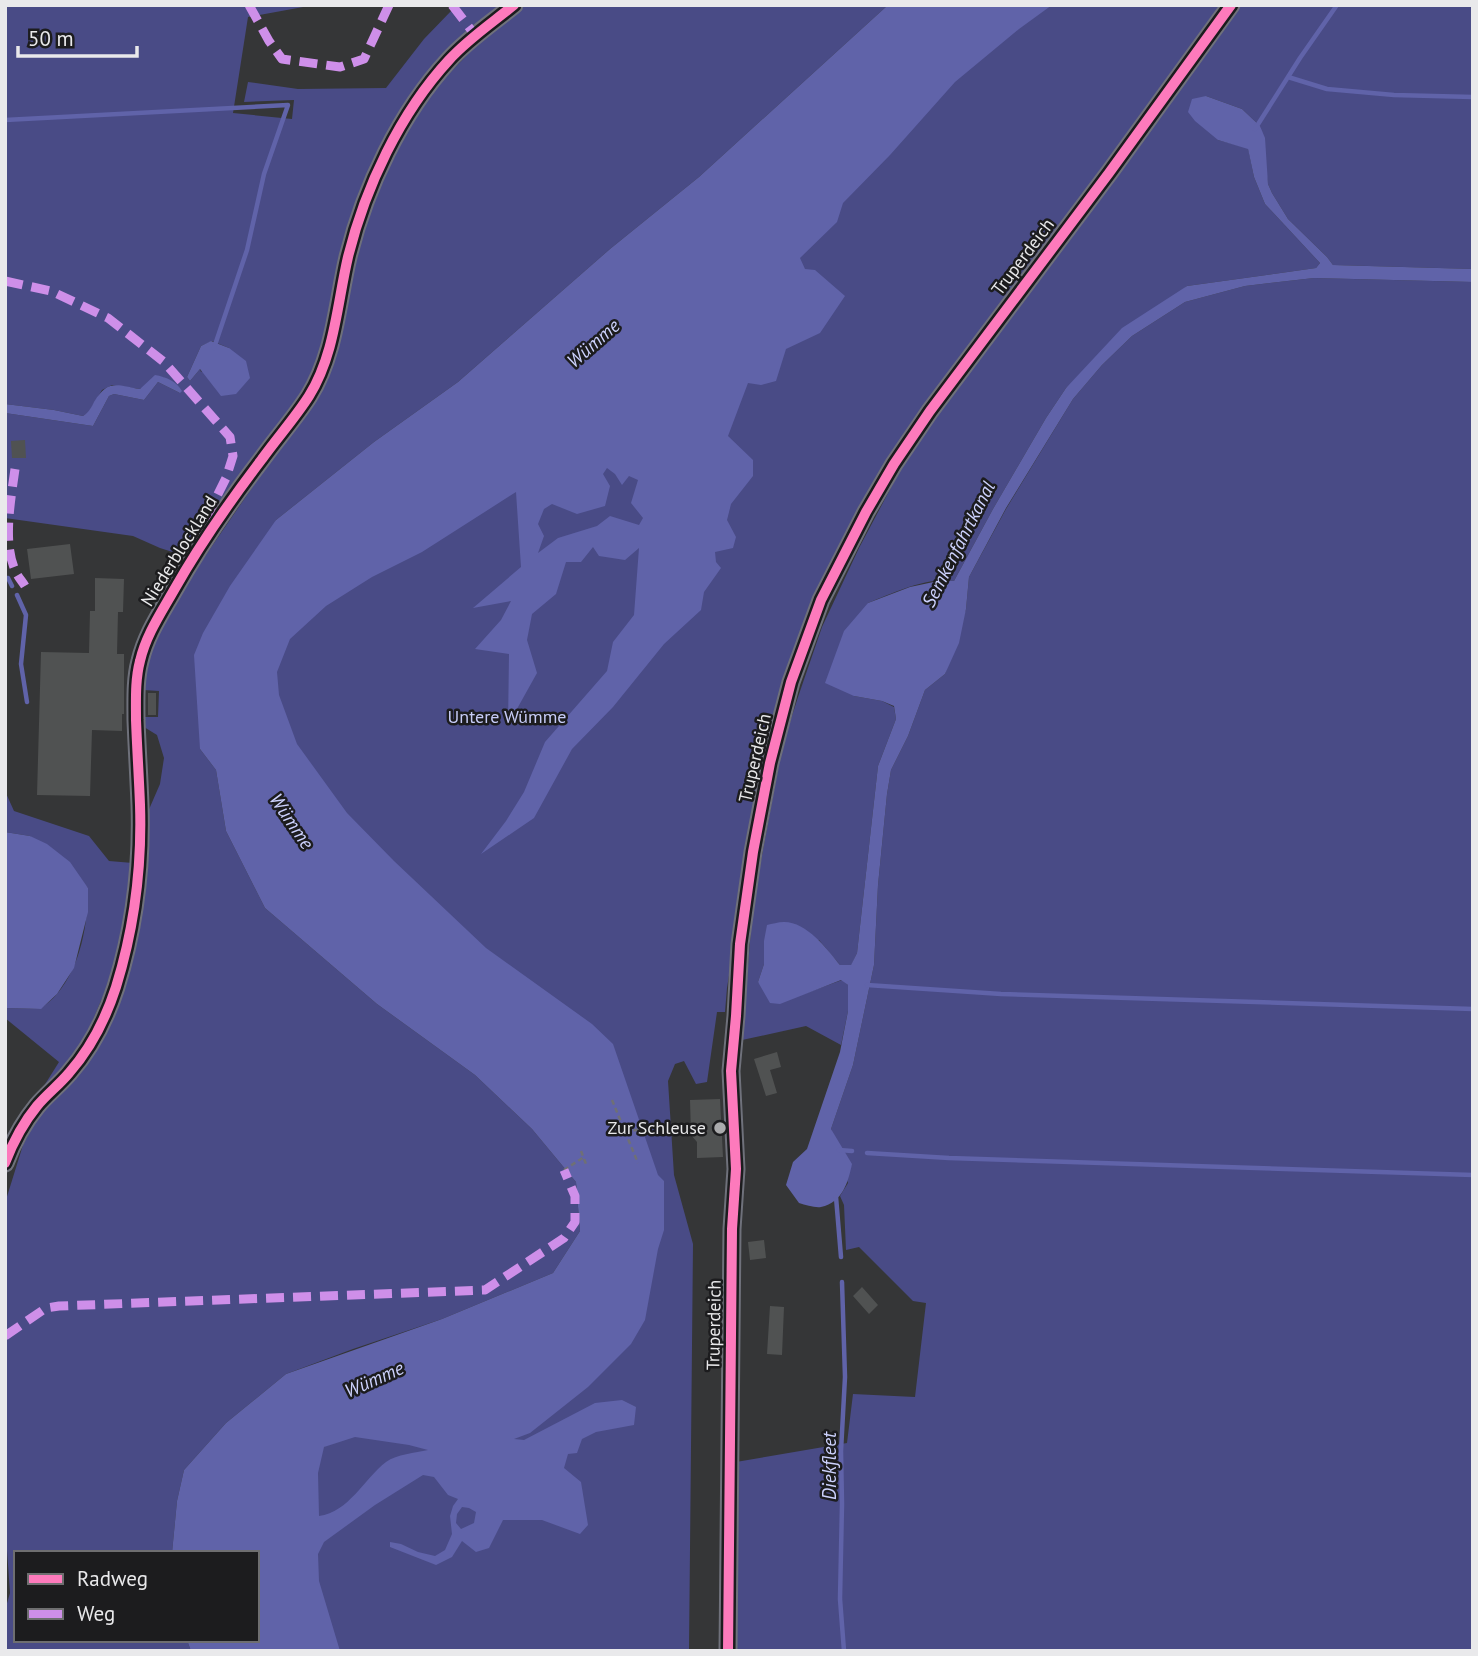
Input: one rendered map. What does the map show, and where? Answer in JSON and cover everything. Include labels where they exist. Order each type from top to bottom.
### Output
[{"type":"street","name":"Niederblockland","points":[[5,1163],[23,1125],[89,1047],[101,1026],[116,987],[131,925],[138,880],[141,832],[136,690],[140,661],[149,633],[206,536],[310,394],[326,361],[358,221],[379,169],[415,102],[449,60],[475,35],[514,5]]},
{"type":"street","name":"Truperdeich","points":[[727,1651],[732,1229],[736,1169],[732,1072],[740,944],[753,852],[791,682],[821,600],[894,464],[958,373],[1109,173],[1231,5]]},
{"type":"path","points":[[612,1100],[638,1164]]},
{"type":"path","points":[[625,1132],[646,1128]]},
{"type":"path","points":[[581,1151],[586,1164]]},
{"type":"path","points":[[564,1170],[584,1157]]},
{"type":"green space","points":[[5,5],[314,5],[248,17],[233,113],[292,119],[294,100],[244,102],[248,82],[298,89],[386,88],[424,39],[453,9],[459,5],[502,5],[399,119],[309,382],[185,556],[133,536],[5,518],[5,413],[93,426],[109,396],[114,394],[144,400],[158,382],[180,393],[163,377],[140,389],[112,385],[102,390],[89,412],[83,416],[5,404]],"holes":[[[212,341],[229,348],[201,372],[200,369],[190,381],[187,377],[201,346]]]},
{"type":"green space","points":[[525,5],[888,5],[699,177],[610,249],[458,382],[374,442],[276,520],[200,749],[216,770],[226,831],[265,908],[377,1004],[475,1075],[532,1129],[576,1182],[580,1231],[553,1273],[442,1319],[286,1374],[226,1423],[184,1470],[177,1501],[172,1551],[14,1551],[14,1642],[188,1642],[191,1651],[5,1651],[5,1610],[10,1593],[5,1522],[5,1203],[23,1145],[34,1124],[107,1029],[147,814],[160,784],[164,758],[157,735],[144,727],[142,717],[158,717],[159,691],[144,690],[147,657],[166,613],[315,396],[360,238],[395,151],[440,83],[495,26]]},
{"type":"green space","name":"Untere Wümme","points":[[994,5],[1225,5],[1057,235],[824,584],[744,880],[725,1012],[717,1012],[707,1082],[696,1084],[684,1061],[675,1064],[668,1081],[674,1175],[693,1244],[689,1651],[293,1651],[265,1480],[558,1314],[627,1205],[257,760],[273,612]]},
{"type":"green space","points":[[1241,5],[1473,5],[1473,269],[1333,265],[1288,219],[1272,193],[1268,184],[1260,126],[1242,109],[1206,96],[1218,140],[1248,148],[1254,177],[1265,204],[1320,263],[1316,268],[1187,286],[1066,388],[993,509],[954,581],[932,581],[868,603],[854,696],[882,701],[894,707],[896,719],[878,766],[857,953],[851,966],[840,965],[819,940],[764,941],[764,964],[758,982],[779,1003],[842,980],[848,985],[848,1011],[841,1045],[806,1026],[742,1040],[753,904],[782,747],[822,627],[859,548],[904,463],[944,406]]},
{"type":"green space","points":[[1314,278],[1473,282],[1473,1651],[736,1651],[736,1462],[847,1443],[853,1394],[915,1397],[926,1303],[913,1301],[859,1247],[846,1250],[844,1205],[840,1196],[848,1183],[831,1129],[853,1065],[874,965],[878,885],[891,770],[908,736],[925,690],[945,674],[966,609],[969,577],[1006,509],[1073,399],[1132,336],[1185,302],[1245,286]]},
{"type":"green space","points":[[5,791],[14,811],[89,836],[109,861],[133,863],[117,963],[81,1048],[44,1086],[59,1062],[5,1018],[5,1008],[40,1009],[65,983],[82,944],[88,888],[30,836],[5,832]]},
{"type":"water","name":"Wümme","points":[[888,5],[1052,5],[955,82],[843,203],[837,222],[800,258],[805,269],[815,270],[845,296],[820,333],[786,349],[776,381],[761,385],[748,383],[728,436],[753,460],[753,476],[731,504],[727,520],[736,537],[733,548],[715,552],[716,562],[721,568],[704,592],[701,610],[664,644],[613,707],[572,749],[534,818],[481,854],[524,792],[545,742],[607,671],[613,642],[634,615],[639,548],[625,560],[599,556],[593,547],[581,562],[566,562],[556,594],[532,614],[527,640],[537,673],[508,725],[509,654],[475,649],[501,620],[511,601],[473,608],[521,567],[516,492],[422,552],[372,577],[326,606],[290,639],[277,672],[279,695],[297,744],[347,813],[486,948],[592,1024],[613,1044],[658,1175],[664,1181],[664,1230],[645,1320],[631,1344],[588,1387],[530,1433],[514,1439],[524,1440],[595,1403],[622,1400],[636,1407],[634,1425],[596,1432],[582,1439],[577,1453],[568,1454],[564,1468],[581,1482],[588,1525],[580,1534],[542,1520],[503,1520],[489,1548],[476,1552],[462,1541],[452,1557],[436,1565],[390,1547],[390,1542],[401,1544],[435,1556],[445,1550],[452,1534],[450,1516],[458,1499],[448,1495],[434,1477],[423,1475],[324,1542],[318,1554],[319,1581],[340,1651],[191,1651],[188,1642],[259,1642],[259,1551],[172,1551],[177,1501],[184,1470],[226,1423],[286,1374],[442,1319],[553,1273],[580,1231],[576,1182],[532,1129],[475,1075],[377,1004],[265,908],[226,831],[216,770],[200,749],[194,655],[203,633],[230,586],[276,520],[374,442],[458,382],[610,249],[699,177]],"holes":[[[607,468],[622,485],[629,476],[638,480],[631,503],[643,518],[639,525],[610,516],[597,526],[558,538],[538,553],[544,536],[538,524],[544,509],[552,504],[577,514],[605,506],[610,486],[603,474]],[[355,1437],[428,1450],[390,1459],[348,1502],[319,1516],[318,1473],[324,1447]],[[462,1507],[476,1512],[474,1523],[461,1529],[456,1523],[457,1514]]]},
{"type":"water","points":[[1206,96],[1242,109],[1260,126],[1265,138],[1268,184],[1272,193],[1288,219],[1333,265],[1473,269],[1473,282],[1314,278],[1245,286],[1185,302],[1132,336],[1073,399],[1006,508],[969,577],[959,643],[945,674],[925,690],[908,736],[891,770],[878,885],[874,965],[853,1065],[831,1129],[852,1164],[846,1184],[835,1201],[819,1207],[799,1203],[786,1185],[793,1162],[807,1149],[840,1052],[848,1011],[848,985],[841,980],[780,1004],[770,1003],[758,982],[764,964],[767,925],[784,922],[801,926],[816,938],[840,965],[851,965],[857,953],[878,766],[896,719],[894,706],[854,696],[825,683],[844,631],[868,603],[910,587],[943,580],[954,581],[1046,418],[1066,388],[1122,328],[1187,286],[1316,268],[1320,263],[1265,204],[1254,177],[1248,149],[1218,140],[1188,112],[1192,99]]},
{"type":"water","points":[[211,341],[229,348],[246,361],[250,378],[236,394],[221,396],[200,369],[190,381],[187,377],[201,346]]},
{"type":"water","points":[[155,375],[170,380],[182,391],[180,393],[158,382],[144,400],[114,394],[109,396],[93,426],[5,413],[5,404],[83,416],[108,387],[119,385],[140,389]]},
{"type":"water","points":[[5,832],[30,836],[47,844],[70,862],[88,888],[88,912],[74,968],[57,994],[41,1009],[5,1008]]},
{"type":"building","points":[[25,440],[26,458],[12,458],[11,441]]},
{"type":"building","points":[[70,544],[74,574],[31,579],[27,549]]},
{"type":"building","points":[[95,578],[124,579],[123,612],[118,612],[117,654],[124,654],[122,731],[92,730],[90,796],[37,795],[41,652],[89,653],[90,611],[95,611]]},
{"type":"building","points":[[148,693],[156,693],[156,715],[148,715]]},
{"type":"building","points":[[777,1052],[781,1067],[770,1070],[777,1093],[766,1096],[754,1059]]},
{"type":"building","points":[[720,1099],[723,1157],[697,1158],[697,1142],[691,1135],[690,1100]]},
{"type":"building","points":[[764,1240],[766,1258],[750,1260],[748,1242]]},
{"type":"building","points":[[862,1287],[878,1305],[869,1314],[853,1296]]},
{"type":"building","points":[[770,1306],[784,1307],[782,1355],[767,1354]]},
{"type":"waterway","points":[[1255,129],[1337,5]]},
{"type":"waterway","points":[[1288,77],[1327,89],[1394,95],[1473,97]]},
{"type":"waterway","points":[[5,120],[288,105],[264,174],[247,250],[214,348]]},
{"type":"waterway","points":[[5,579],[8,578],[12,586]]},
{"type":"waterway","points":[[17,595],[26,615],[21,664],[27,702]]},
{"type":"waterway","points":[[867,985],[1001,994],[1473,1009]]},
{"type":"waterway","points":[[839,1150],[852,1151]]},
{"type":"waterway","points":[[867,1153],[1473,1175]]},
{"type":"waterway","name":"Diekfleet","points":[[836,1197],[841,1257]]},
{"type":"waterway","name":"Diekfleet","points":[[842,1282],[845,1377],[841,1451],[840,1599],[844,1651]]},
{"type":"marked path","points":[[249,5],[282,59],[340,67],[364,59],[389,5]]},
{"type":"marked path","points":[[452,5],[475,35]]},
{"type":"marked path","points":[[5,281],[51,291],[108,318],[164,362],[230,437],[233,456],[226,478],[211,508],[206,529]]},
{"type":"marked path","points":[[15,469],[10,507],[9,548],[16,572],[25,586]]},
{"type":"marked path","points":[[5,1336],[46,1308],[59,1306],[485,1290],[564,1238],[575,1222],[575,1196],[564,1170]]},
{"type":"cycle path","points":[[5,1163],[32,1112],[69,1073],[91,1043],[116,987],[136,897],[140,851],[137,683],[140,661],[150,633],[205,539],[304,404],[318,380],[330,346],[355,231],[375,178],[400,127],[431,81],[449,60],[514,5]]},
{"type":"cycle path","points":[[728,1651],[732,1229],[736,1169],[731,1071],[740,944],[753,852],[770,763],[791,682],[821,600],[894,464],[930,411],[1231,5]]},
{"type":"place","name":"Zur Schleuse","points":[[720,1128]]},
{"type":"water label","name":"Semkenfahrtkanal","points":[[958,544]]}]
